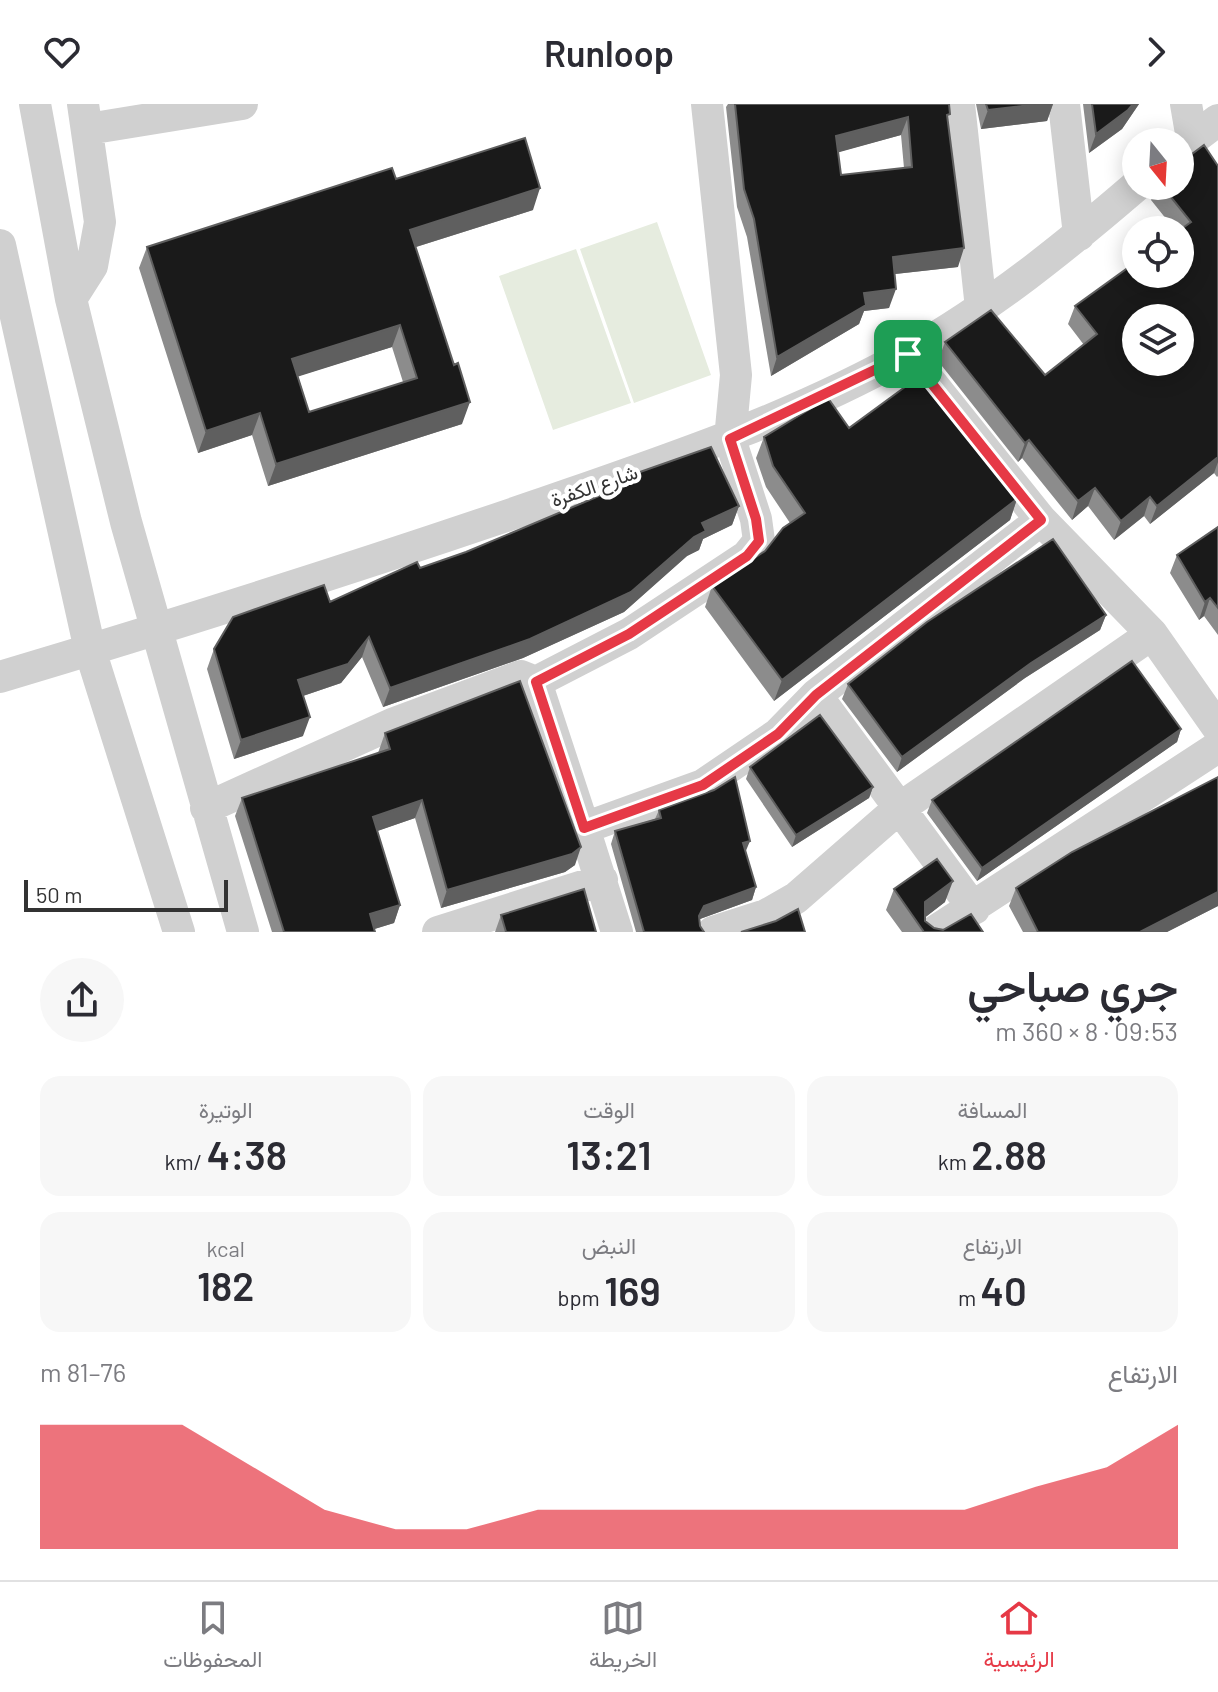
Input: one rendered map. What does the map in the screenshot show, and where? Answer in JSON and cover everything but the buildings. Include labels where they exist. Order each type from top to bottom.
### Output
[{"type":"street","points":[[35,104],[71,299],[155,631],[243,932]]},
{"type":"street","points":[[71,299],[92,266],[100,222],[86,117],[242,104]]},
{"type":"street","points":[[206,808],[392,724],[521,676],[536,682],[629,634],[747,556],[759,541],[756,519],[730,439],[736,375],[707,104]]},
{"type":"street","points":[[959,104],[981,308]]},
{"type":"street","points":[[1064,104],[1079,235]]},
{"type":"street","points":[[1186,104],[1186,128]]},
{"type":"street","points":[[1194,138],[1218,120]]},
{"type":"street","name":"شارع الكفرة","points":[[0,677],[155,631],[730,439],[908,354],[981,308],[1079,235],[1122,198]]},
{"type":"street","points":[[1,252],[90,650],[179,932]]},
{"type":"street","points":[[908,354],[1041,520],[1152,634],[1217,727],[974,909],[934,932]]},
{"type":"street","points":[[584,828],[703,785],[778,734],[816,695],[1041,520]]},
{"type":"street","points":[[713,932],[766,915],[796,898],[897,810],[1152,634]]},
{"type":"street","points":[[536,682],[617,932]]},
{"type":"street","points":[[816,695],[897,810],[974,909]]},
{"type":"street","points":[[438,932],[602,880]]},
{"type":"shaded area","points":[[657,222],[711,375],[634,403],[580,249]]},
{"type":"shaded area","points":[[576,249],[631,403],[553,430],[499,276]]},
{"type":"route","points":[[908,354],[1041,520],[816,695],[778,734],[703,785],[584,828],[536,682],[629,634],[747,556],[759,541],[756,519],[730,439],[908,354]]}]
